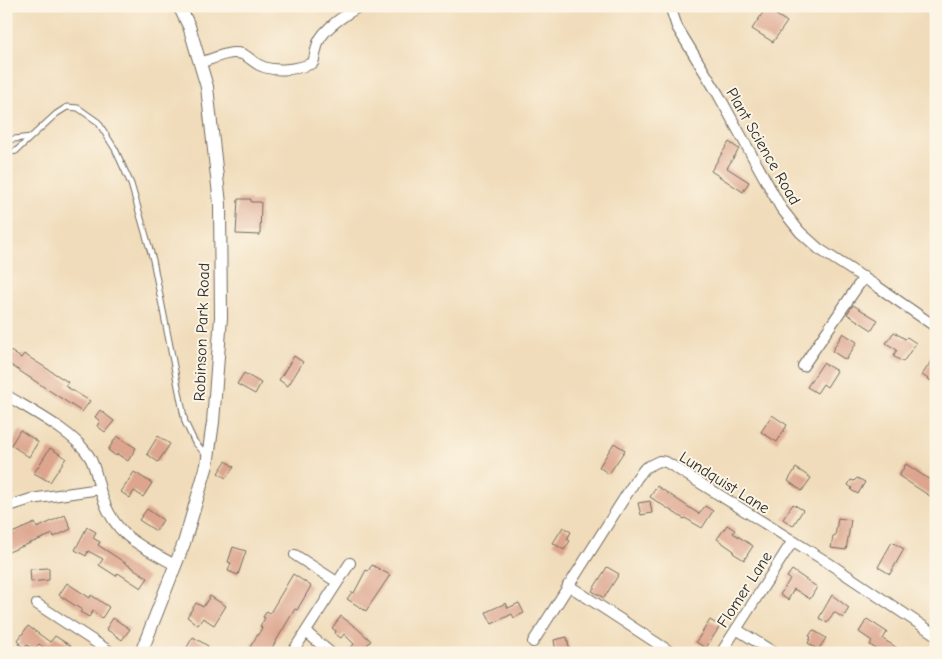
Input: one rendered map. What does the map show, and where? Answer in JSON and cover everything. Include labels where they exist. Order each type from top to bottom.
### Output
[{"type":"street","name":"Robinson Park Road","points":[[141,653],[184,543],[208,457],[213,422],[221,317],[220,204],[207,87],[189,26],[179,6]]},
{"type":"street","points":[[200,63],[232,54],[242,54],[268,68],[296,68],[313,63],[318,43],[323,35],[342,18],[360,6]]},
{"type":"street","name":"Plant Science Road","points":[[670,6],[677,27],[718,94],[781,208],[800,232],[819,249],[936,326]]},
{"type":"street","points":[[803,366],[864,277]]},
{"type":"street","points":[[6,395],[74,438],[90,457],[108,513],[120,530],[132,540],[175,565]]},
{"type":"street","name":"Lundquist Lane","points":[[533,642],[637,478],[645,468],[659,461],[666,462],[827,562],[936,635]]},
{"type":"street","points":[[6,507],[31,499],[100,489]]},
{"type":"street","name":"Flomer Lane","points":[[721,653],[792,542]]},
{"type":"street","points":[[295,555],[337,582]]},
{"type":"street","points":[[292,653],[350,562]]},
{"type":"street","points":[[568,585],[672,653]]},
{"type":"street","points":[[37,604],[112,653]]},
{"type":"street","points":[[736,628],[775,653]]},
{"type":"street","points":[[306,632],[331,653]]},
{"type":"lane","points":[[6,154],[16,151],[67,106],[78,108],[98,122],[115,149],[131,184],[153,260],[185,422],[194,441],[208,457]]},
{"type":"lane","points":[[6,140],[31,137]]},
{"type":"building","points":[[766,8],[787,22],[773,42],[752,29]]},
{"type":"building","points":[[729,142],[739,149],[727,168],[749,182],[743,192],[711,171]]},
{"type":"building","points":[[238,199],[251,199],[251,202],[261,202],[260,235],[236,234]]},
{"type":"building","points":[[853,305],[878,320],[872,330],[847,314]]},
{"type":"building","points":[[894,332],[916,343],[903,362],[893,356],[897,350],[886,343]]},
{"type":"building","points":[[843,333],[857,342],[846,360],[832,351]]},
{"type":"building","points":[[6,348],[21,358],[24,354],[68,382],[65,386],[90,401],[82,412],[6,362]]},
{"type":"building","points":[[936,354],[936,384],[922,375]]},
{"type":"building","points":[[294,356],[303,362],[288,386],[279,380]]},
{"type":"building","points":[[823,363],[837,371],[827,387],[823,384],[817,393],[807,387]]},
{"type":"building","points":[[244,373],[261,383],[255,394],[237,384]]},
{"type":"building","points":[[100,410],[114,421],[105,432],[97,426],[100,421],[95,417]]},
{"type":"building","points":[[772,415],[787,425],[777,442],[761,432]]},
{"type":"building","points":[[20,430],[38,442],[29,457],[11,445]]},
{"type":"building","points":[[117,436],[136,448],[128,461],[108,450]]},
{"type":"building","points":[[158,436],[170,444],[158,462],[147,454]]},
{"type":"building","points":[[614,443],[625,450],[609,474],[599,467]]},
{"type":"building","points":[[50,448],[66,458],[50,482],[34,473]]},
{"type":"building","points":[[226,461],[234,467],[226,478],[218,473]]},
{"type":"building","points":[[906,464],[936,484],[936,500],[899,476]]},
{"type":"building","points":[[796,468],[811,478],[802,491],[788,481]]},
{"type":"building","points":[[134,472],[152,483],[143,497],[134,491],[130,498],[121,492]]},
{"type":"building","points":[[857,478],[865,482],[858,494],[851,490],[852,488],[848,485],[851,480],[854,481]]},
{"type":"building","points":[[657,486],[699,514],[705,506],[713,511],[702,528],[650,497]]},
{"type":"building","points":[[650,501],[652,513],[641,515],[638,503]]},
{"type":"building","points":[[793,504],[803,510],[793,526],[783,519]]},
{"type":"building","points":[[147,509],[163,520],[156,531],[139,520]]},
{"type":"building","points":[[65,515],[71,529],[54,537],[53,534],[6,553],[6,538],[13,535],[12,533],[35,523],[37,528]]},
{"type":"building","points":[[838,518],[851,520],[846,550],[831,548]]},
{"type":"building","points":[[727,525],[735,530],[733,533],[753,546],[744,560],[717,539]]},
{"type":"building","points":[[87,527],[96,532],[93,538],[100,542],[98,545],[148,578],[141,588],[118,573],[116,576],[99,565],[103,559],[88,551],[86,556],[75,550]]},
{"type":"building","points":[[563,527],[571,532],[567,539],[570,541],[564,550],[553,543]]},
{"type":"building","points":[[892,542],[904,549],[890,574],[878,567]]},
{"type":"building","points":[[233,547],[246,551],[238,575],[228,571],[231,563],[228,562]]},
{"type":"building","points":[[372,565],[390,575],[366,611],[347,599],[352,592],[354,593],[366,570],[368,571]]},
{"type":"building","points":[[607,567],[619,574],[604,598],[592,591]]},
{"type":"building","points":[[49,568],[49,580],[31,582],[30,569]]},
{"type":"building","points":[[792,570],[817,587],[810,599],[794,589],[788,600],[780,595],[790,579],[787,577]]},
{"type":"building","points":[[293,574],[311,586],[269,653],[258,653],[250,647],[262,628],[260,626],[265,618],[263,617],[267,611],[270,613]]},
{"type":"building","points":[[67,583],[90,598],[91,595],[109,607],[102,618],[93,611],[89,617],[80,612],[82,610],[59,595]]},
{"type":"building","points":[[832,595],[849,608],[843,618],[834,612],[827,623],[819,618]]},
{"type":"building","points":[[210,596],[226,606],[214,625],[203,618],[198,625],[187,617],[196,603],[203,607]]},
{"type":"building","points":[[506,603],[508,608],[519,603],[524,613],[514,618],[512,614],[492,624],[486,612]]},
{"type":"building","points":[[341,616],[371,641],[367,645],[375,653],[352,653],[349,650],[354,644],[344,634],[341,638],[335,634],[336,631],[332,628]]},
{"type":"building","points":[[113,618],[130,629],[122,640],[106,629]]},
{"type":"building","points":[[867,619],[887,632],[883,639],[905,653],[882,653],[870,645],[872,641],[859,632]]},
{"type":"building","points":[[710,620],[720,626],[706,648],[696,642]]},
{"type":"building","points":[[28,626],[50,642],[55,636],[71,646],[67,653],[52,653],[39,644],[34,650],[27,645],[25,648],[19,644],[18,640]]},
{"type":"building","points":[[813,630],[826,638],[818,650],[808,643],[811,637],[809,636]]},
{"type":"building","points":[[193,637],[208,646],[203,653],[196,653],[187,647]]},
{"type":"building","points":[[567,637],[570,653],[556,653],[554,640]]}]
